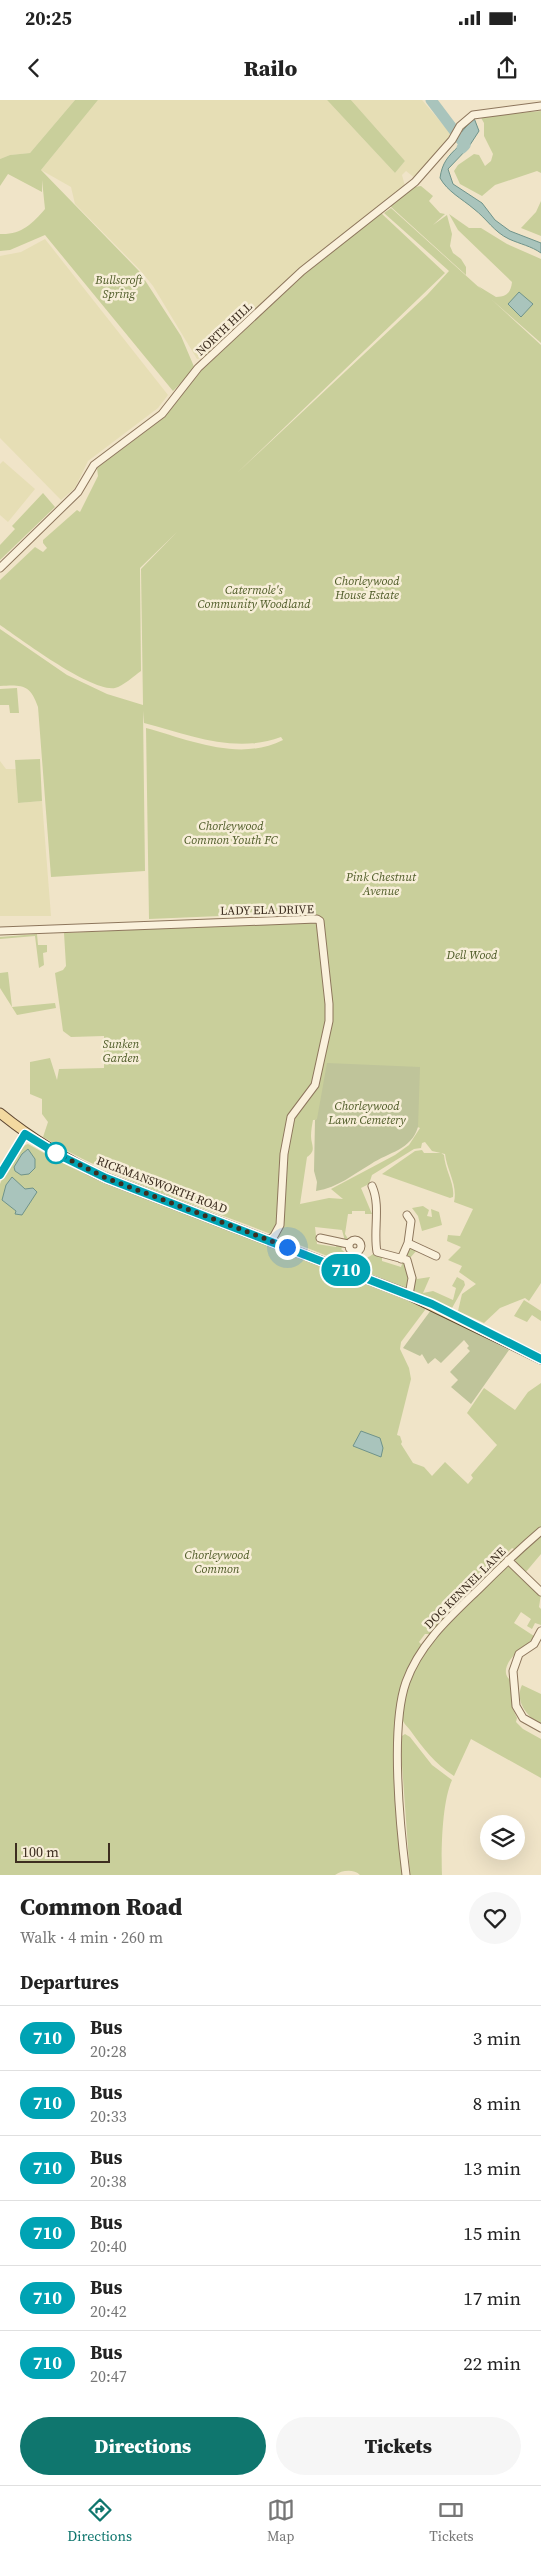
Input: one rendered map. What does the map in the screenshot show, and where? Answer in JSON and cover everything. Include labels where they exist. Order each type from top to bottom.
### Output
[{"type":"main road","name":"RICKMANSWORTH ROAD","points":[[0,1113],[25,1134],[61,1156],[106,1178],[409,1295],[541,1359]]},
{"type":"street","name":"NORTH HILL","points":[[0,568],[78,492],[94,465],[162,414],[198,368],[302,271],[415,182],[452,140],[460,126],[473,115],[541,106]]},
{"type":"street","name":"LADY ELA DRIVE","points":[[0,931],[316,919],[320,921],[329,1004],[329,1021],[315,1085],[290,1117],[284,1154],[280,1225],[274,1236],[269,1240]]},
{"type":"street","points":[[0,1175],[25,1134]]},
{"type":"street","points":[[372,1186],[376,1194],[375,1241],[377,1252]]},
{"type":"street","points":[[401,1259],[408,1243],[411,1221],[406,1215]]},
{"type":"street","points":[[320,1238],[348,1244],[352,1251],[362,1249],[407,1260],[412,1278],[409,1295]]},
{"type":"street","points":[[408,1243],[436,1256]]},
{"type":"street","name":"DOG KENNEL LANE","points":[[406,1875],[399,1788],[398,1731],[405,1684],[413,1665],[433,1634],[508,1560],[541,1531]]},
{"type":"street","points":[[508,1560],[541,1592]]},
{"type":"street","points":[[541,1631],[524,1657],[514,1665],[516,1706],[523,1718],[541,1728]]},
{"type":"shaded area","points":[[0,100],[75,100],[30,153],[10,155],[0,159]]},
{"type":"shaded area","points":[[98,100],[327,100],[395,173],[405,161],[351,100],[422,100],[452,135],[415,178],[406,171],[402,175],[405,186],[300,269],[205,357],[197,359],[153,286],[140,270],[75,204],[71,187],[41,170]]},
{"type":"shaded area","points":[[45,239],[168,395],[158,408],[88,461],[75,488],[61,500],[0,438],[0,256],[21,252]]},
{"type":"shaded area","points":[[3,461],[35,489],[8,522],[0,515],[0,464]]},
{"type":"shaded area","points":[[0,761],[6,769],[16,769],[18,803],[42,801],[51,916],[0,916]]},
{"type":"green space","name":"Bullscroft Spring","points":[[75,100],[98,100],[41,170],[139,271],[181,336],[195,369],[173,391],[45,235],[10,250],[0,251],[0,234],[14,233],[26,228],[45,209],[42,180],[42,192],[8,174],[0,186],[0,159],[10,155],[30,153]]},
{"type":"green space","points":[[327,100],[351,100],[405,161],[395,173]]},
{"type":"green space","points":[[541,111],[541,173],[537,171],[495,185],[482,196],[460,184],[454,171],[458,165],[474,154],[479,155],[485,166],[491,161],[493,154],[484,136],[484,123],[480,116]]},
{"type":"green space","points":[[421,186],[433,196],[429,201],[440,213],[445,214],[433,225],[447,215],[452,234],[450,246],[453,253],[461,259],[466,267],[466,275],[390,206],[414,187]]},
{"type":"green space","points":[[541,201],[541,236],[521,228],[536,212]]},
{"type":"green space","name":"Chorleywood House Estate","points":[[391,208],[483,291],[478,286],[496,297],[508,293],[512,282],[458,230],[449,214],[469,228],[481,228],[507,244],[541,259],[541,343],[491,299],[541,345],[541,1283],[529,1301],[525,1298],[500,1308],[484,1323],[458,1311],[462,1294],[476,1284],[459,1272],[462,1266],[448,1260],[461,1247],[447,1241],[448,1235],[460,1236],[473,1209],[454,1202],[455,1190],[445,1154],[432,1151],[425,1142],[422,1143],[421,1148],[414,1149],[372,1175],[369,1184],[361,1188],[372,1214],[365,1214],[365,1211],[352,1211],[352,1214],[348,1214],[345,1234],[348,1239],[345,1241],[342,1230],[315,1227],[317,1244],[336,1247],[337,1244],[344,1246],[341,1249],[352,1257],[360,1259],[373,1254],[382,1257],[382,1261],[401,1267],[408,1247],[417,1250],[410,1258],[417,1279],[430,1277],[423,1293],[433,1291],[453,1300],[456,1288],[452,1286],[457,1277],[464,1281],[465,1285],[452,1308],[311,1250],[123,1178],[69,1152],[43,1137],[48,1122],[42,1114],[42,1099],[30,1094],[30,1062],[50,1058],[57,1080],[59,1069],[104,1068],[104,1036],[71,1037],[63,1031],[55,973],[63,970],[66,966],[64,933],[316,922],[316,912],[149,919],[146,728],[197,743],[232,749],[266,746],[283,740],[281,737],[247,744],[212,741],[144,723],[143,711],[145,871],[51,877],[38,707],[28,690],[20,686],[0,686],[0,629],[67,675],[107,694],[143,705],[141,569],[177,532],[140,568],[141,671],[115,688],[104,687],[74,674],[0,625],[0,580],[35,547],[43,552],[47,548],[43,540],[77,510],[80,512],[98,476],[97,468],[165,417],[201,371],[305,274],[381,213],[445,273],[236,474],[427,295],[449,271],[384,213]],"holes":[[[362,1117],[403,1121],[420,1128],[409,1145],[395,1155],[331,1189],[343,1199],[329,1198],[300,1204],[307,1157],[313,1150],[311,1136],[313,1120]]]},
{"type":"green space","points":[[43,493],[55,507],[0,560],[0,545],[15,529],[12,526]]},
{"type":"green space","points":[[17,688],[19,713],[10,713],[9,705],[0,705],[0,689]]},
{"type":"green space","points":[[40,759],[42,801],[18,803],[15,760]]},
{"type":"green space","points":[[37,934],[38,945],[47,945],[47,952],[43,953],[44,965],[39,968],[35,936],[0,939],[0,937]]},
{"type":"green space","points":[[8,972],[12,1007],[55,1003],[56,1008],[17,1015],[0,988],[0,973]]},
{"type":"green space","name":"Chorleywood Lawn Cemetery","points":[[327,1063],[420,1067],[418,1127],[415,1135],[399,1150],[338,1184],[316,1191],[317,1182],[314,1171],[315,1120],[317,1119]]},
{"type":"green space","name":"Chorleywood Common","points":[[28,1144],[58,1161],[424,1305],[425,1310],[401,1342],[400,1349],[409,1368],[411,1379],[397,1435],[400,1436],[401,1444],[413,1463],[424,1467],[432,1476],[445,1462],[468,1484],[473,1478],[471,1475],[497,1445],[467,1413],[484,1388],[515,1410],[528,1392],[541,1383],[541,1528],[516,1550],[512,1548],[502,1558],[504,1562],[430,1634],[425,1634],[419,1642],[422,1645],[399,1701],[403,1875],[360,1875],[348,1871],[335,1875],[0,1875],[0,1184],[15,1155],[23,1146]]},
{"type":"green space","points":[[422,1150],[424,1153],[441,1153],[444,1155],[453,1187],[453,1197],[450,1198],[382,1174],[415,1151]]},
{"type":"green space","points":[[423,1206],[429,1210],[427,1216],[432,1217],[431,1209],[439,1212],[442,1225],[422,1231],[418,1216],[412,1208]]},
{"type":"green space","points":[[524,1300],[541,1311],[541,1321],[532,1315],[527,1322],[514,1316]]},
{"type":"green space","points":[[431,1310],[509,1350],[471,1404],[451,1387],[458,1380],[450,1372],[470,1351],[467,1348],[469,1346],[464,1340],[441,1363],[435,1358],[428,1364],[422,1354],[420,1356],[403,1348]]},
{"type":"green space","points":[[541,1536],[541,1554],[525,1573],[515,1564],[516,1558]]},
{"type":"green space","points":[[510,1566],[541,1594],[539,1607],[541,1609],[541,1625],[535,1623],[532,1629],[527,1626],[531,1619],[521,1612],[514,1623],[534,1636],[511,1658],[506,1672],[513,1686],[512,1707],[517,1718],[516,1722],[523,1729],[541,1739],[541,1778],[471,1739],[454,1776],[430,1755],[403,1721],[402,1706],[405,1691],[421,1659],[432,1644],[493,1579]]},
{"type":"green space","points":[[522,1685],[541,1694],[541,1726],[527,1714],[521,1703],[520,1691]]},
{"type":"green space","points":[[405,1734],[410,1737],[432,1765],[452,1780],[444,1813],[442,1875],[410,1875],[401,1751],[402,1736]]},
{"type":"water","points":[[474,118],[479,131],[468,148],[448,169],[453,184],[482,203],[495,220],[510,231],[541,243],[541,253],[499,233],[479,213],[451,191],[440,178],[446,160],[459,146],[457,137]]},
{"type":"water","points":[[519,292],[533,304],[521,317],[508,304]]},
{"type":"water","points":[[28,1149],[35,1159],[35,1168],[29,1174],[21,1175],[15,1171],[14,1167],[22,1154]]},
{"type":"water","points":[[12,1177],[25,1189],[33,1188],[37,1192],[22,1215],[15,1214],[16,1211],[2,1200],[6,1185]]},
{"type":"water","points":[[361,1431],[380,1438],[383,1448],[381,1457],[353,1446]]},
{"type":"waterway","points":[[431,100],[465,145],[462,148]]},
{"type":"bus line","name":"710","points":[[0,1175],[11,1154],[25,1134],[61,1156],[106,1178],[432,1304],[541,1359]]},
{"type":"route","points":[[56,1153],[106,1178],[287,1247]]},
{"type":"park label","name":"Catermole's Community Woodland","points":[[254,597]]},
{"type":"park label","name":"Chorleywood Common Youth FC","points":[[231,833]]},
{"type":"park label","name":"Pink Chestnut Avenue","points":[[381,884]]},
{"type":"park label","name":"Dell Wood","points":[[472,955]]},
{"type":"park label","name":"Sunken Garden","points":[[121,1051]]}]
